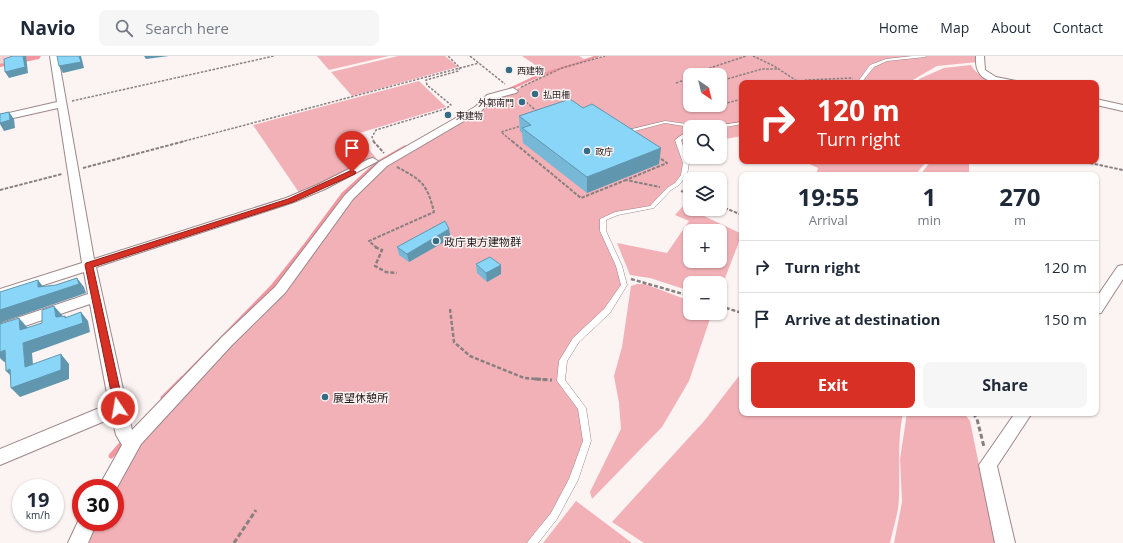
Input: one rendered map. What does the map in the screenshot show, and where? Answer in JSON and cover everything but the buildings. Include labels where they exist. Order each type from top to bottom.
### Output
[{"type":"main road","points":[[0,59],[16,56]]},
{"type":"street","points":[[54,56],[72,171],[95,297],[118,408],[125,435],[132,446]]},
{"type":"street","points":[[980,56],[978,62],[980,72],[986,77],[999,80]]},
{"type":"street","points":[[112,479],[135,439],[227,341],[280,290],[350,197],[388,157],[478,109],[490,97],[513,91]]},
{"type":"street","points":[[1099,103],[1123,108]]},
{"type":"street","points":[[0,118],[62,104]]},
{"type":"street","points":[[0,294],[290,200],[321,187],[373,161]]},
{"type":"street","points":[[1099,305],[1123,269]]},
{"type":"street","points":[[7,327],[95,297]]},
{"type":"street","points":[[0,457],[118,408]]},
{"type":"street","points":[[1005,543],[992,489],[988,465],[1022,416]]},
{"type":"street","points":[[78,543],[83,531]]},
{"type":"lane","points":[[861,80],[872,66],[886,60],[925,56]]},
{"type":"lane","points":[[627,131],[665,122],[683,124]]},
{"type":"lane","points":[[727,125],[739,123]]},
{"type":"lane","points":[[683,136],[678,140],[683,154]]},
{"type":"lane","points":[[532,543],[554,516],[573,480],[587,442],[582,408],[561,381],[563,361],[576,340],[607,312],[624,285],[619,266],[603,232],[603,219],[617,213],[652,207],[677,184],[684,175],[686,164]]},
{"type":"path","points":[[62,104],[274,56]]},
{"type":"path","points":[[448,56],[460,68]]},
{"type":"path","points":[[470,56],[540,113]]},
{"type":"path","points":[[513,91],[541,76],[591,58],[605,56]]},
{"type":"path","points":[[710,68],[746,56]]},
{"type":"path","points":[[753,56],[758,60],[779,69],[787,78],[794,80]]},
{"type":"path","points":[[0,190],[478,63]]},
{"type":"path","points":[[397,273],[386,272],[374,266],[382,250],[373,246],[369,241],[388,231],[420,221],[434,212],[430,196],[418,178],[398,168],[374,143],[372,137],[376,130],[445,109],[451,105],[427,85],[426,80],[458,71],[460,68]]},
{"type":"path","points":[[727,80],[762,69],[779,69]]},
{"type":"path","points":[[841,80],[867,72]]},
{"type":"path","points":[[727,79],[731,79]]},
{"type":"path","points":[[676,83],[683,80]]},
{"type":"path","points":[[727,103],[739,100]]},
{"type":"path","points":[[523,125],[501,132],[581,198],[667,163],[654,154]]},
{"type":"path","points":[[1094,164],[1123,170]]},
{"type":"path","points":[[626,180],[670,189]]},
{"type":"path","points":[[727,209],[739,215]]},
{"type":"path","points":[[623,279],[638,280],[683,294]]},
{"type":"path","points":[[727,308],[739,312]]},
{"type":"path","points":[[450,309],[454,342],[470,356],[524,378],[561,381]]},
{"type":"path","points":[[975,416],[988,465]]},
{"type":"path","points":[[234,543],[256,510]]},
{"type":"shaded area","points":[[317,56],[389,56],[329,70]]},
{"type":"shaded area","points":[[398,56],[445,56],[458,67],[352,96],[331,72]]},
{"type":"shaded area","points":[[522,56],[579,56],[584,59],[546,72]]},
{"type":"shaded area","points":[[605,56],[980,56],[978,62],[937,66],[913,80],[739,80],[739,137],[727,139],[727,120],[683,120],[683,146],[679,146],[683,156],[683,164],[686,164],[683,176],[652,207],[617,213],[603,219],[603,232],[624,285],[607,311],[576,340],[563,361],[561,381],[582,408],[587,441],[573,480],[532,543],[78,543],[83,531],[124,531],[124,479],[119,479],[132,446],[327,229],[383,164],[478,109],[490,97],[513,91],[541,76]]},
{"type":"shaded area","points":[[971,65],[977,73],[994,80],[919,80],[944,68]]},
{"type":"shaded area","points":[[419,81],[446,107],[356,134],[376,158],[300,194],[253,125]]},
{"type":"shaded area","points":[[809,164],[924,164],[918,172],[817,172],[818,168]]},
{"type":"shaded area","points":[[929,164],[969,164],[969,172],[922,172]]},
{"type":"shaded area","points":[[683,206],[683,216],[704,216],[721,224],[687,224],[689,221],[675,215]]},
{"type":"shaded area","points":[[727,227],[739,233],[739,242],[726,276],[683,276],[683,289],[650,278],[630,275],[617,243],[667,253],[683,230],[683,268],[727,268]]},
{"type":"shaded area","points":[[645,284],[683,298],[683,320],[710,320],[689,381],[662,427],[592,499],[590,492],[621,429],[619,403],[614,376],[622,347],[631,286]]},
{"type":"shaded area","points":[[739,376],[739,416],[902,416],[899,444],[899,503],[890,543],[644,543],[612,522],[705,420]]},
{"type":"shaded area","points":[[907,416],[966,416],[970,421],[995,543],[894,543],[902,502],[900,459]]},
{"type":"shaded area","points":[[576,501],[632,543],[543,543]]},
{"type":"waterway","points":[[0,63],[34,56]]},
{"type":"waterway","points":[[510,89],[540,75],[598,56]]},
{"type":"waterway","points":[[303,248],[343,194],[377,163],[405,147]]},
{"type":"waterway","points":[[181,380],[272,287],[304,247]]},
{"type":"waterway","points":[[163,398],[181,380]]},
{"type":"waterway","points":[[111,456],[125,440]]},
{"type":"place","name":"西建物","points":[[509,70]]},
{"type":"place","name":"払田柵","points":[[535,94]]},
{"type":"place","name":"外郭南門","points":[[522,102]]},
{"type":"place","name":"東建物","points":[[448,115]]},
{"type":"place","name":"政庁","points":[[587,151]]},
{"type":"place","name":"政庁東方建物群","points":[[436,241]]},
{"type":"place","name":"展望休憩所","points":[[325,397]]},
{"type":"route","points":[[118,408],[89,265],[290,200],[352,172]]}]
